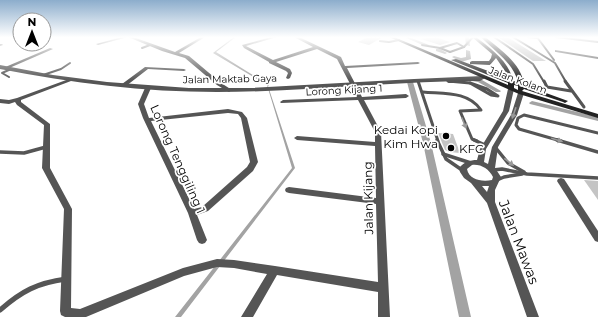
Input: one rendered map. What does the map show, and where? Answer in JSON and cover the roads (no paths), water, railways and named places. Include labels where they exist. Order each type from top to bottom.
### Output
[{"type":"main road","name":"Jalan Kolam","points":[[427,52],[482,78],[511,89],[521,90],[598,110]]},
{"type":"main road","name":"Jalan Kolam","points":[[437,52],[512,82],[521,90],[598,116]]},
{"type":"main road","points":[[491,52],[503,63],[511,76],[511,89]]},
{"type":"main road","points":[[499,52],[520,72],[530,85],[564,101]]},
{"type":"main road","points":[[457,61],[486,64],[493,61],[494,54]]},
{"type":"main road","points":[[472,66],[482,78]]},
{"type":"main road","points":[[514,66],[522,82],[521,90]]},
{"type":"street","points":[[6,68],[44,52]]},
{"type":"street","points":[[169,52],[193,61],[220,84],[230,90]]},
{"type":"street","points":[[175,54],[179,52]]},
{"type":"street","points":[[253,52],[288,70],[290,73],[288,78]]},
{"type":"street","points":[[271,62],[303,52]]},
{"type":"street","points":[[327,52],[339,58],[345,67],[418,63]]},
{"type":"street","points":[[561,52],[598,58]]},
{"type":"street","points":[[124,86],[154,62]]},
{"type":"street","name":"Jalan Kijang","points":[[345,67],[378,132],[379,201],[384,317]]},
{"type":"street","name":"Jalan Maktab Gaya","points":[[6,68],[42,76],[124,86],[216,90],[482,78]]},
{"type":"street","points":[[147,68],[184,70]]},
{"type":"street","points":[[462,78],[467,74],[467,71]]},
{"type":"street","points":[[0,101],[9,102],[19,99],[69,80]]},
{"type":"street","points":[[216,90],[220,84]]},
{"type":"street","name":"Lorong Tenggiling 1","points":[[148,88],[141,104],[147,120],[192,213],[202,240]]},
{"type":"street","points":[[480,164],[485,145],[506,111],[511,89]]},
{"type":"street","points":[[492,169],[496,147],[511,120],[521,90]]},
{"type":"street","name":"Lorong Kijang 1","points":[[284,102],[406,96]]},
{"type":"street","points":[[19,99],[19,104],[48,124],[46,168],[68,209],[65,311],[70,314],[79,316],[183,272],[217,263],[275,270],[383,288]]},
{"type":"street","points":[[147,120],[228,111],[240,113],[244,118],[254,162],[250,169],[205,209],[192,213]]},
{"type":"street","points":[[297,138],[379,144]]},
{"type":"street","points":[[463,171],[464,165],[471,163],[480,164],[492,169],[496,174],[491,190],[491,202]]},
{"type":"street","name":"Jalan Mawas","points":[[463,171],[473,180],[491,202],[533,317]]},
{"type":"street","points":[[473,180],[486,184],[495,181]]},
{"type":"street","points":[[561,180],[598,238]]},
{"type":"street","points":[[289,190],[379,201]]},
{"type":"street","points":[[247,317],[275,270]]},
{"type":"lane","points":[[515,52],[533,64],[545,86],[550,88],[571,90]]},
{"type":"lane","points":[[537,52],[555,63]]},
{"type":"lane","points":[[547,52],[571,90],[584,107]]},
{"type":"lane","points":[[42,76],[70,63]]},
{"type":"lane","points":[[6,68],[2,73],[9,76]]},
{"type":"lane","points":[[447,79],[446,80],[449,82],[470,83],[498,94],[498,96],[491,95],[470,83]]},
{"type":"lane","points":[[418,80],[435,135],[443,154],[446,159],[463,171]]},
{"type":"lane","points":[[422,92],[463,96],[478,103],[481,110],[460,111],[472,139],[485,145]]},
{"type":"lane","points":[[598,133],[524,115],[518,118],[516,125],[519,129],[598,152]]},
{"type":"lane","points":[[0,152],[24,153],[46,147]]},
{"type":"lane","points":[[496,147],[508,162],[527,174]]},
{"type":"lane","points":[[443,154],[471,163]]},
{"type":"lane","points":[[492,169],[502,169],[527,174],[598,178]]},
{"type":"lane","points":[[495,181],[504,176],[527,174]]},
{"type":"lane","points":[[0,310],[27,289],[49,281],[67,279]]},
{"type":"waterway","points":[[454,57],[461,60],[469,58],[468,52]]},
{"type":"waterway","points":[[470,79],[480,81],[498,91]]},
{"type":"waterway","points":[[410,82],[427,143],[465,317]]},
{"type":"waterway","points":[[532,103],[598,119]]},
{"type":"place","name":"Kedai Kopi Kim Hwa","points":[[446,136]]},
{"type":"place","name":"KFC","points":[[451,148]]}]
